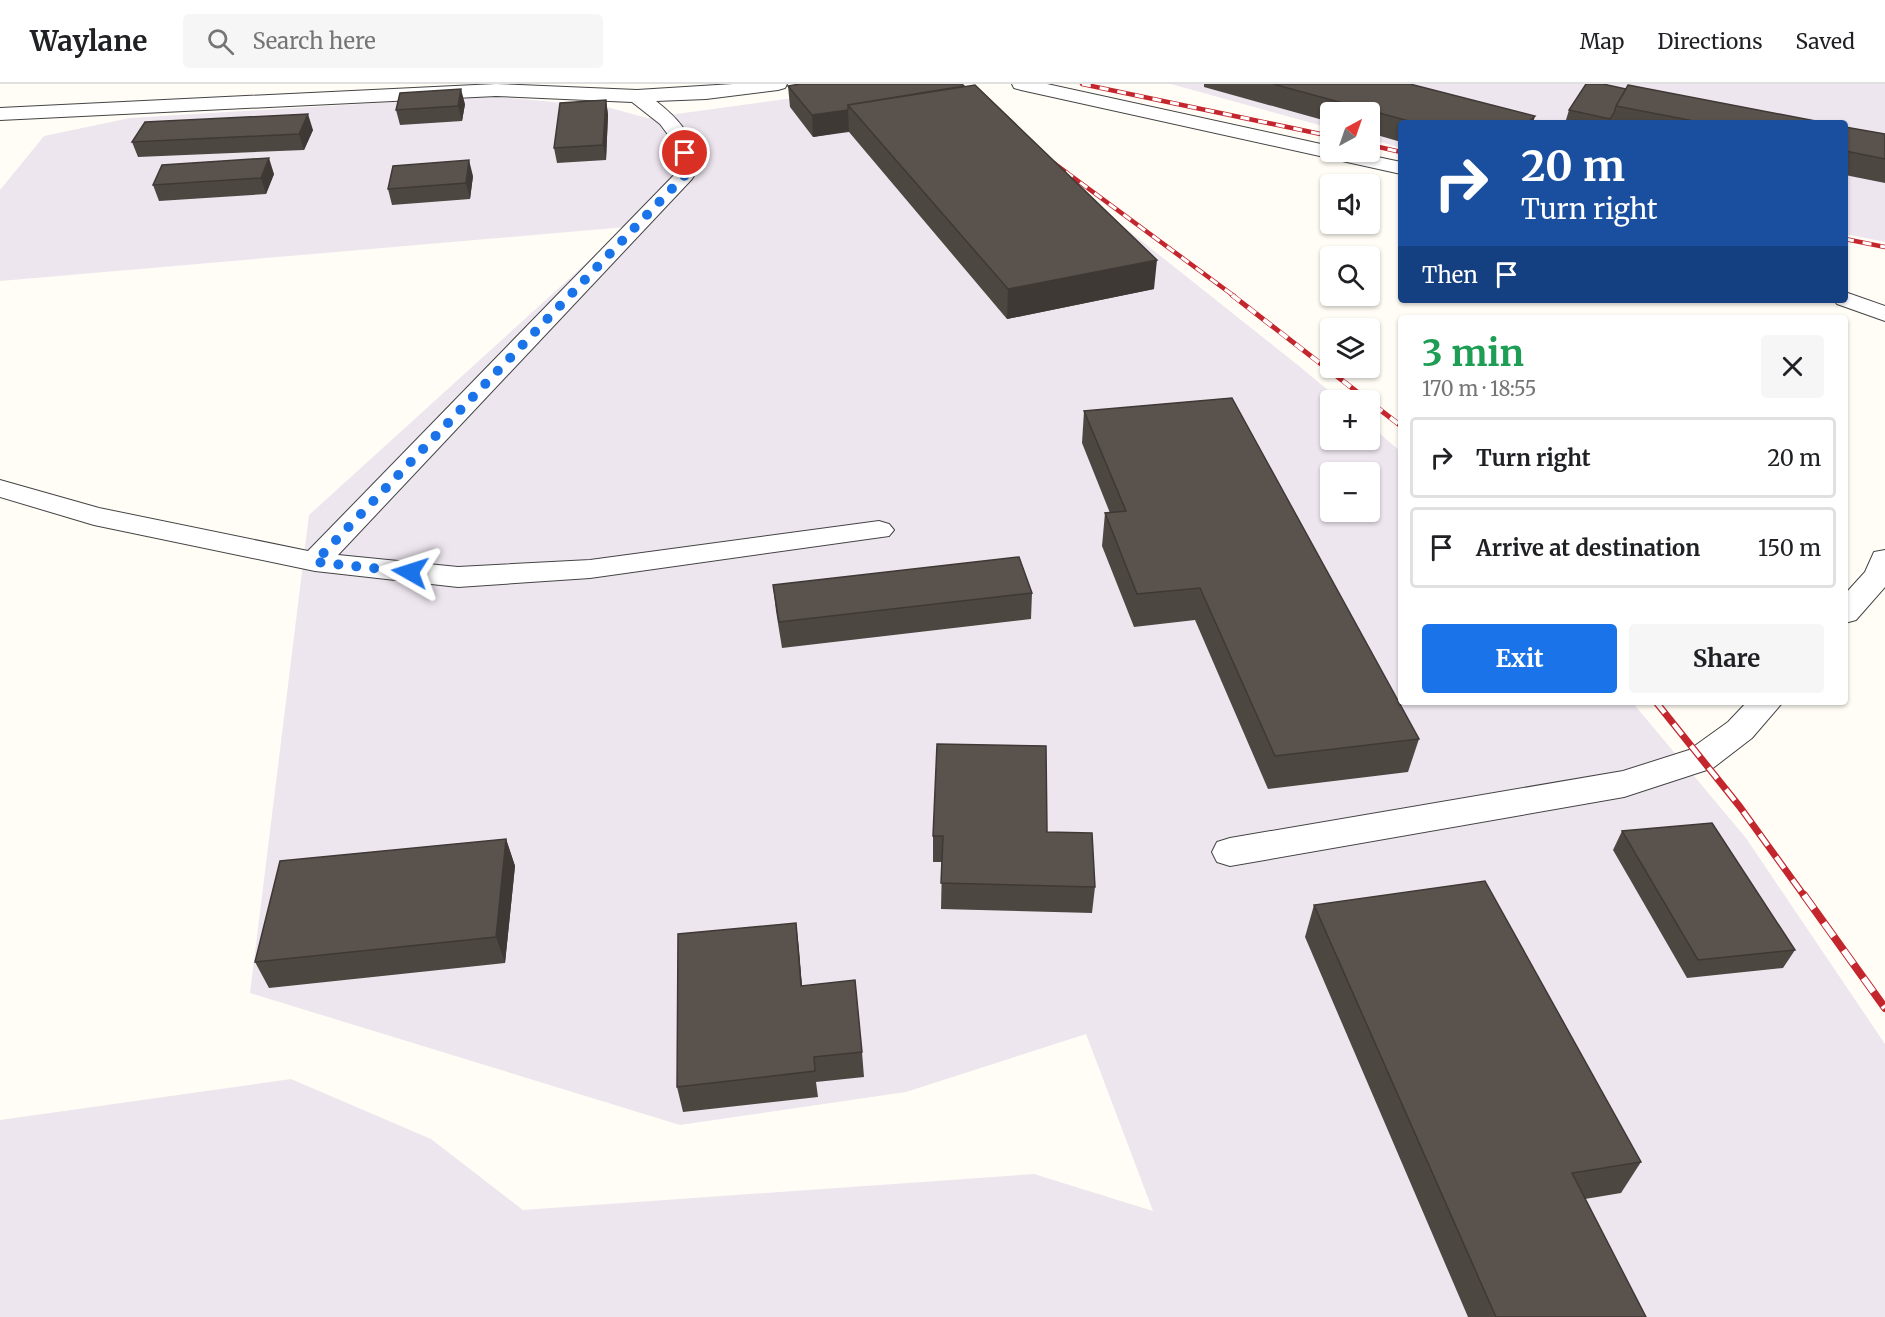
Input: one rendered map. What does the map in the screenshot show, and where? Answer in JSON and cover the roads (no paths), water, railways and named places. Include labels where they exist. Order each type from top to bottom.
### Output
[{"type":"lane","points":[[0,114],[496,90],[637,96],[706,93],[778,84]]},
{"type":"lane","points":[[1021,84],[1398,167]]},
{"type":"lane","points":[[109,108],[149,89]]},
{"type":"lane","points":[[315,562],[685,175],[685,153],[675,126],[637,96]]},
{"type":"lane","points":[[1848,300],[1885,314]]},
{"type":"lane","points":[[0,488],[94,516],[315,562],[469,577],[590,569],[879,530]]},
{"type":"lane","points":[[1848,610],[1879,575],[1885,559]]},
{"type":"lane","points":[[1230,852],[1624,784],[1701,759],[1733,736],[1763,705]]},
{"type":"railway","points":[[1082,84],[1320,134]]},
{"type":"railway","points":[[1380,147],[1398,151]]},
{"type":"railway","points":[[1051,161],[1234,296]]},
{"type":"railway","points":[[1848,240],[1885,247]]},
{"type":"railway","points":[[1232,295],[1398,424]]},
{"type":"railway","points":[[1658,705],[1740,807],[1805,897]]},
{"type":"railway","points":[[1804,895],[1885,1008]]}]
